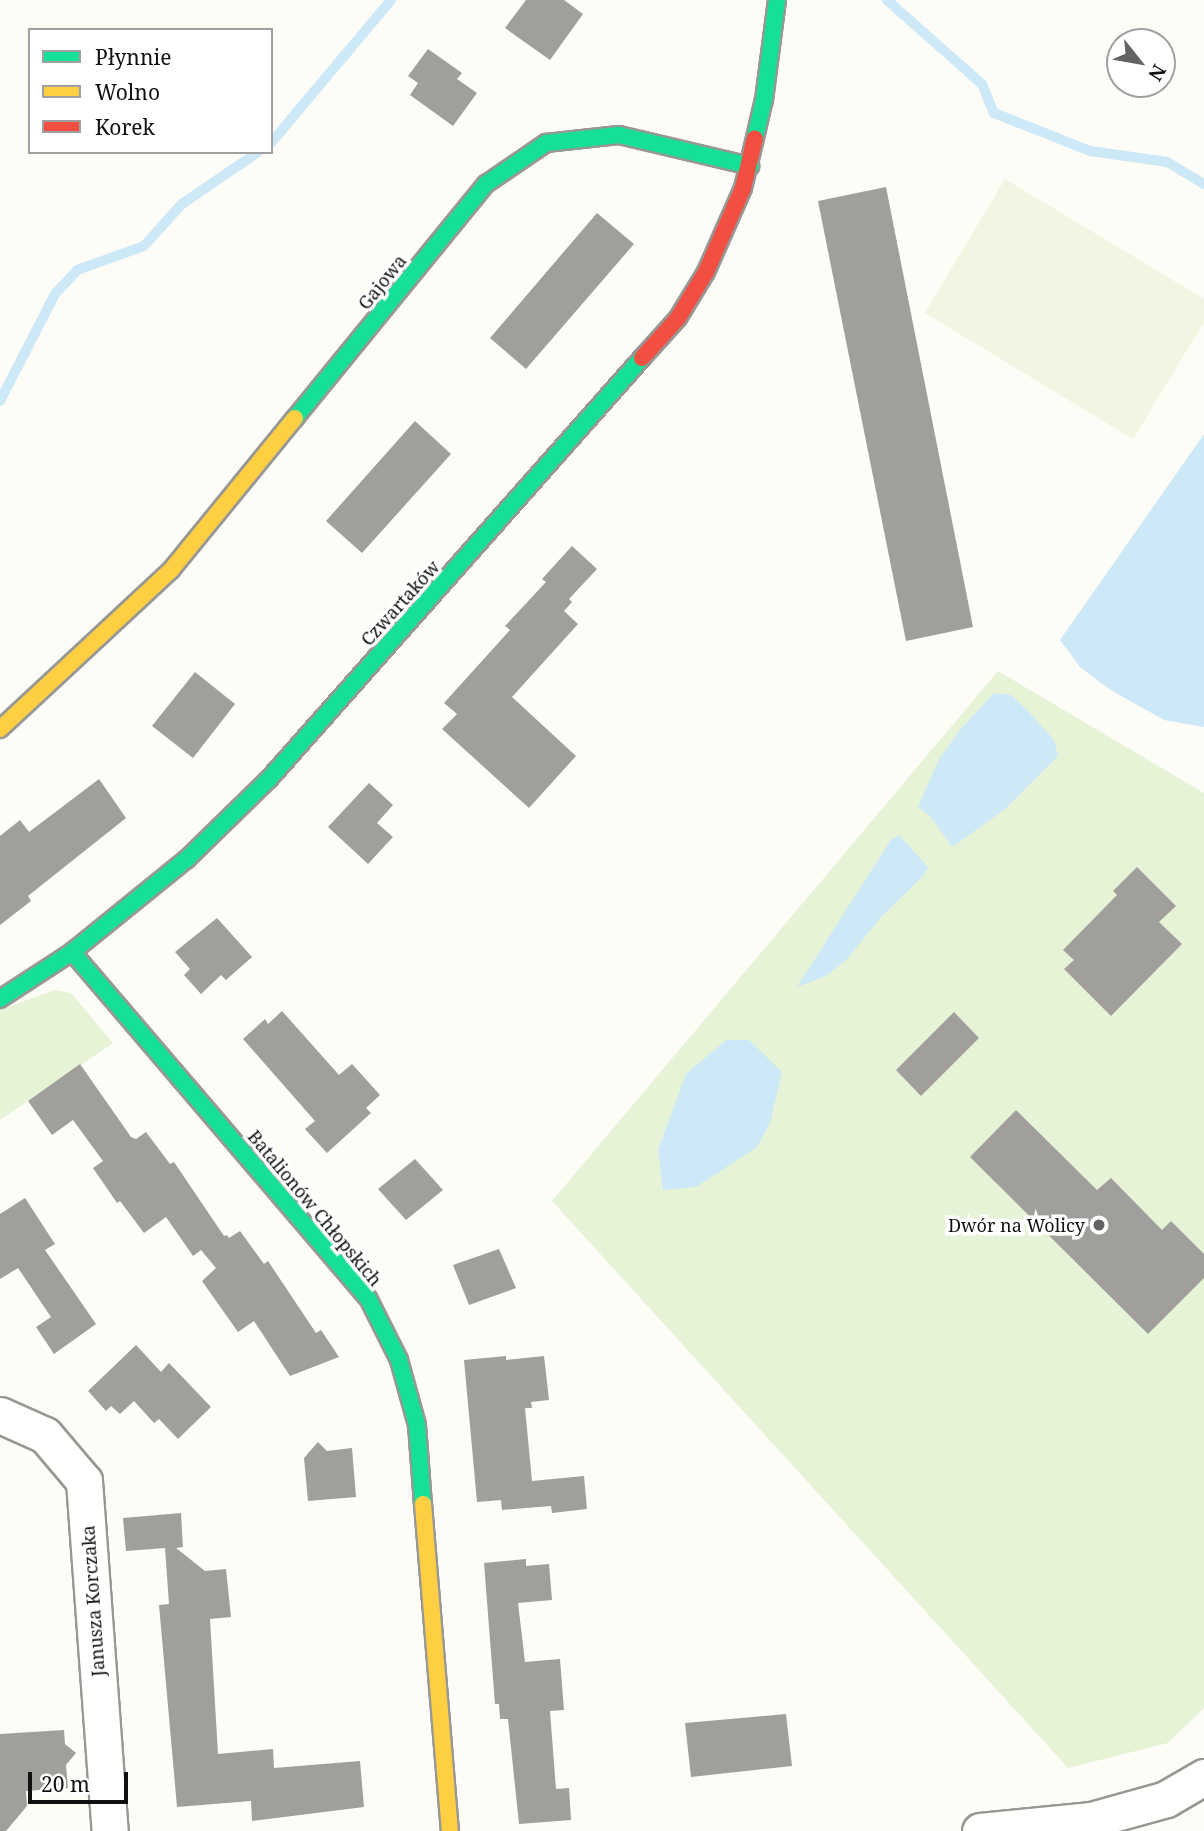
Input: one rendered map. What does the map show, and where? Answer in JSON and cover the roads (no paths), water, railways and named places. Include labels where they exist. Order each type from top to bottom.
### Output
[{"type":"street","points":[[750,166],[764,100],[777,0]]},
{"type":"street","name":"Gajowa","points":[[0,729],[172,570],[486,184],[546,144],[619,135],[750,166]]},
{"type":"street","name":"Czwartaków","points":[[0,999],[72,952],[187,859],[269,779],[678,318],[728,229],[750,166]]},
{"type":"street","name":"Batalionów Chłopskich","points":[[72,952],[368,1298],[399,1360],[416,1425],[450,1831]]},
{"type":"street","name":"Janusza Korczaka","points":[[0,1415],[45,1434],[84,1480],[110,1831]]},
{"type":"street","points":[[979,1831],[1091,1820],[1166,1799],[1204,1777]]},
{"type":"water","points":[[1204,434],[1204,727],[1164,720],[1109,689],[1080,667],[1060,640]]},
{"type":"water","points":[[994,693],[1011,695],[1028,711],[1054,740],[1058,756],[1004,810],[952,847],[931,817],[918,807],[939,759],[960,730]]},
{"type":"water","points":[[899,835],[928,867],[923,876],[882,916],[847,959],[826,976],[797,987],[890,841]]},
{"type":"water","points":[[726,1040],[749,1040],[782,1072],[770,1123],[757,1147],[696,1187],[663,1190],[658,1150],[686,1074]]},
{"type":"waterway","points":[[273,141],[391,0]]},
{"type":"waterway","points":[[887,0],[982,84],[994,113],[1090,151],[1167,162],[1204,184]]},
{"type":"waterway","points":[[0,401],[55,294],[77,270],[144,246],[182,204],[255,154]]},
{"type":"place","name":"Dwór na Wolicy","points":[[1099,1225]]}]
